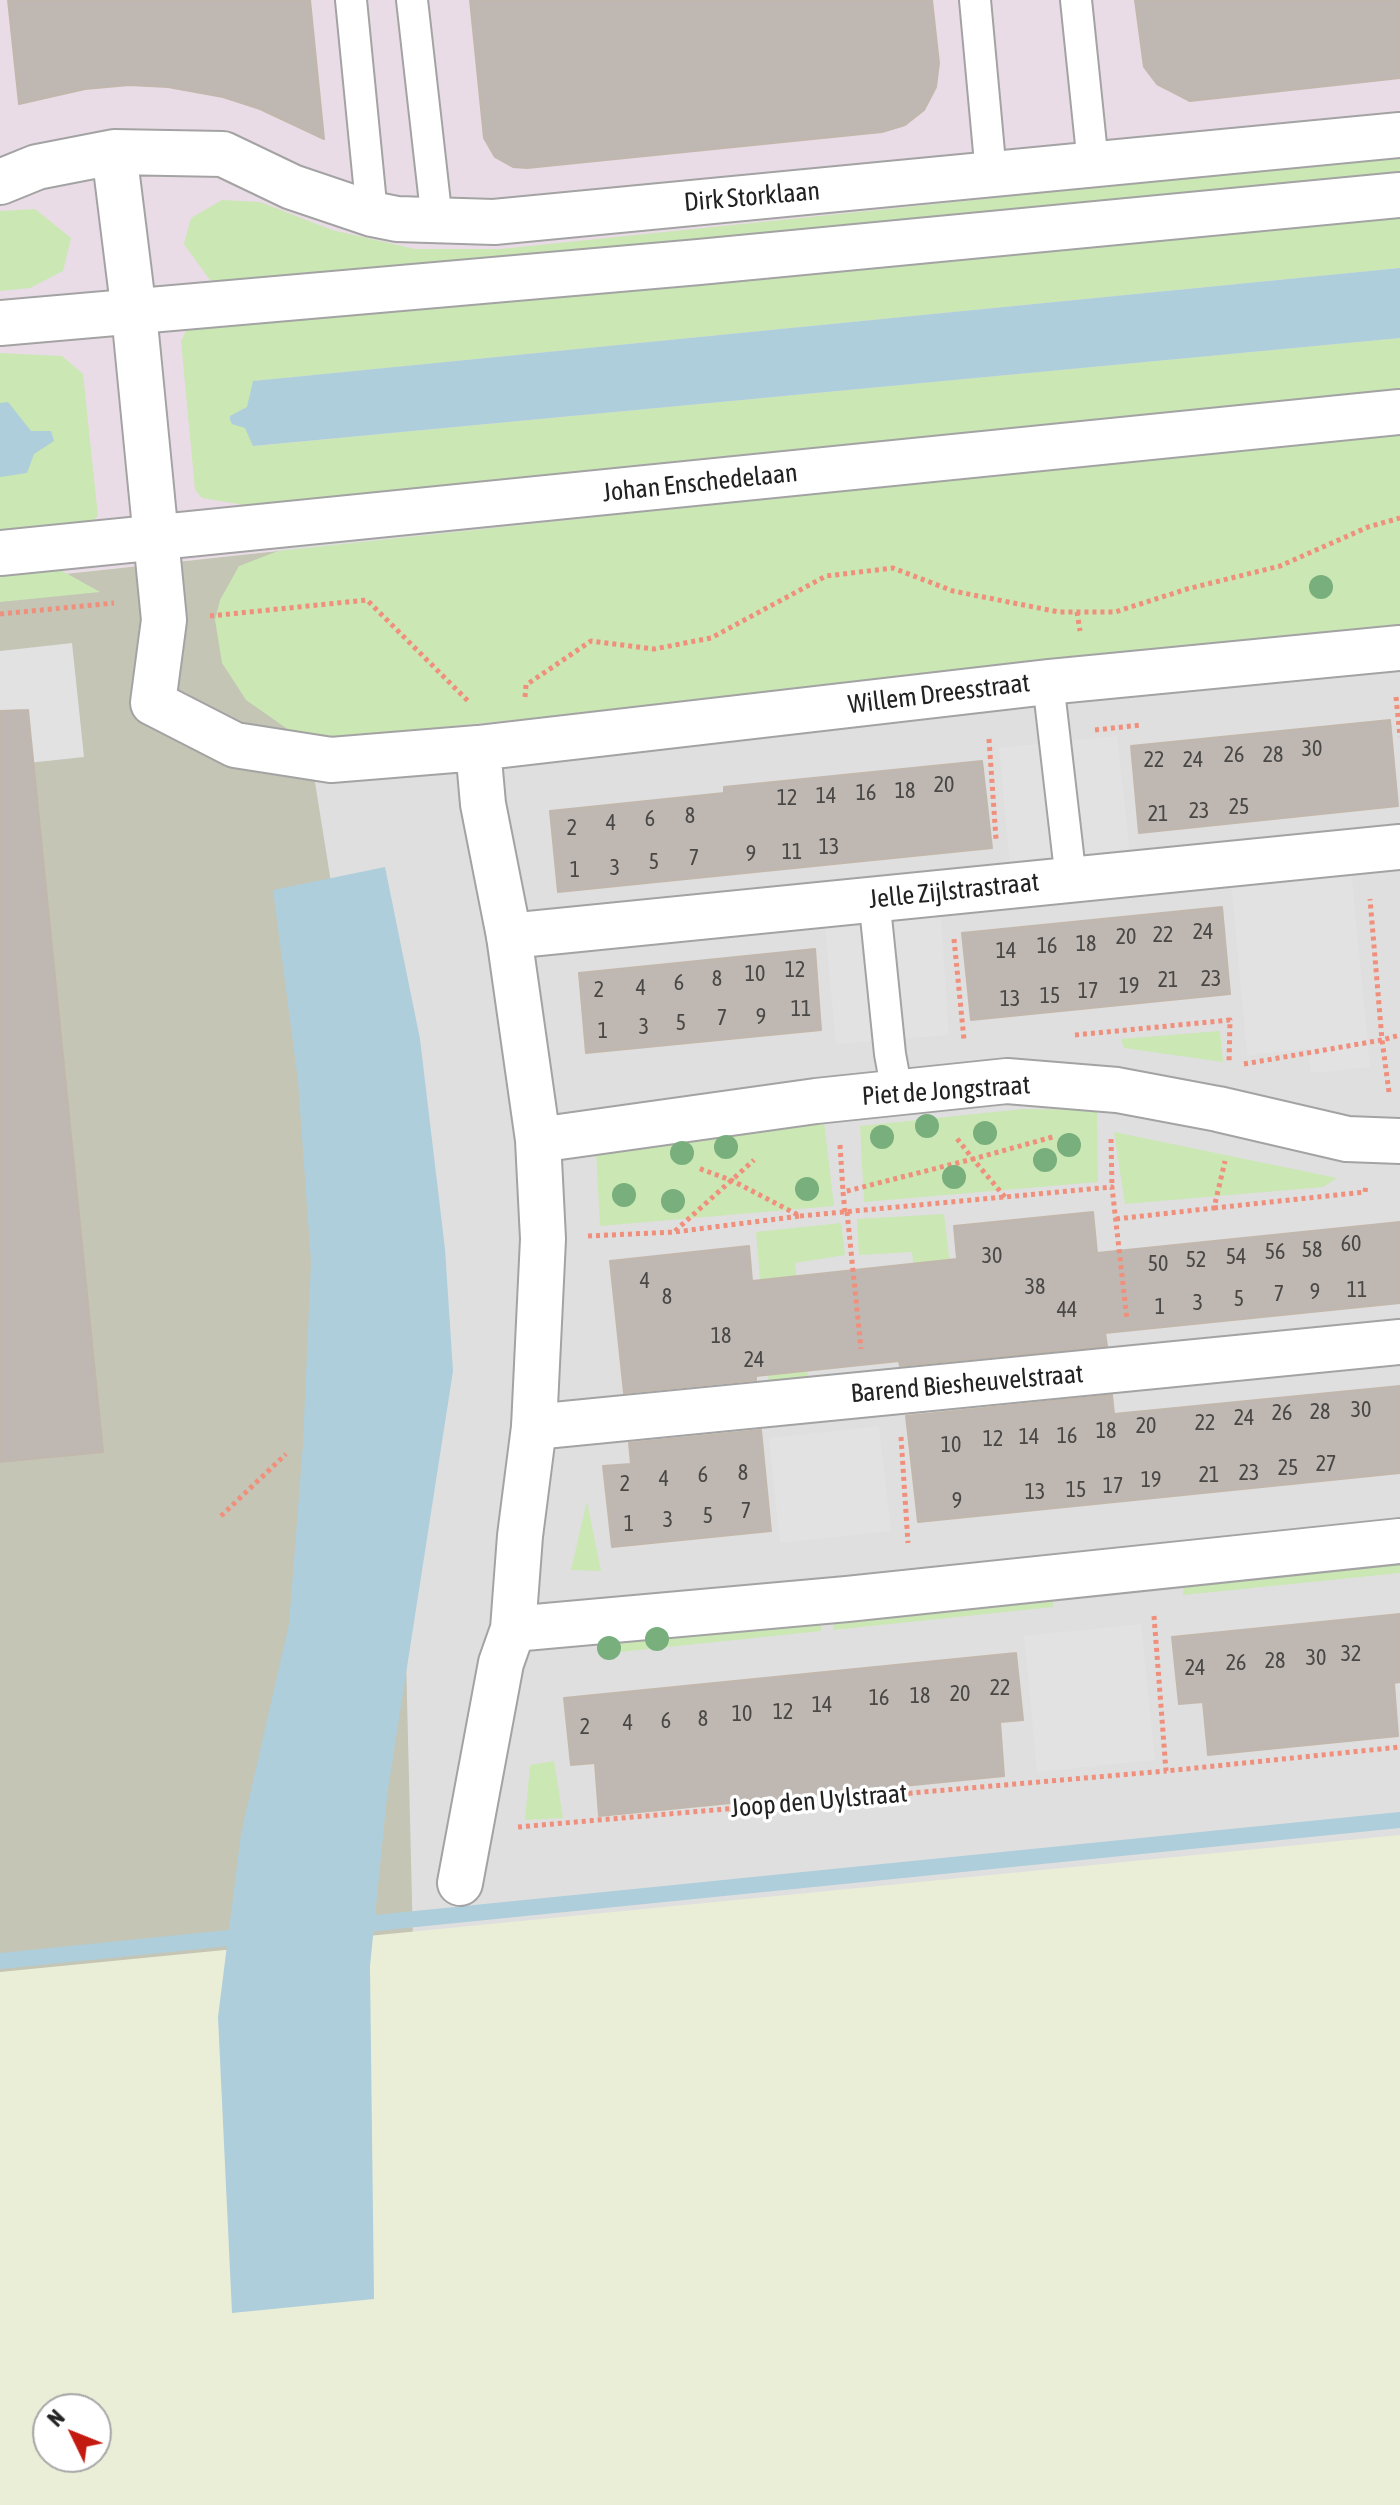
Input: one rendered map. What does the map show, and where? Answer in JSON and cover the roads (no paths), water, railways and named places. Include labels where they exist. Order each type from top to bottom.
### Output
[{"type":"street","name":"Dirk Storklaan","points":[[0,182],[37,167],[114,152],[223,154],[292,187],[372,214],[437,221],[494,222],[1400,135]]},
{"type":"street","points":[[114,152],[134,313],[155,538]]},
{"type":"street","points":[[0,323],[1400,195]]},
{"type":"street","name":"Johan Enschedelaan","points":[[0,553],[1400,412]]},
{"type":"street","name":"Willem Dreesstraat","points":[[155,538],[162,608],[153,703],[235,745],[331,760],[478,748],[1048,682],[1400,648]]},
{"type":"street","points":[[460,1883],[501,1663],[513,1629],[520,1536],[534,1427],[543,1239],[538,1140],[509,936],[483,804],[478,748]]},
{"type":"street","name":"Jelle Zijlstrastraat","points":[[509,936],[1383,848]]},
{"type":"street","name":"Piet de Jongstraat","points":[[538,1140],[816,1101],[1007,1081],[1096,1088],[1237,1113],[1347,1139],[1387,1128]]},
{"type":"street","name":"Barend Biesheuvelstraat","points":[[534,1427],[1400,1342]]},
{"type":"street","points":[[513,1629],[912,1592],[1400,1541]]},
{"type":"lane","points":[[351,0],[372,214]]},
{"type":"lane","points":[[412,0],[437,221]]},
{"type":"lane","points":[[975,0],[991,174]]},
{"type":"lane","points":[[1076,0],[1093,164]]},
{"type":"lane","points":[[1048,682],[1071,880]]},
{"type":"lane","points":[[879,899],[876,917],[890,1054],[909,1091]]},
{"type":"water","points":[[1400,268],[1400,338],[253,446],[245,428],[232,424],[230,420],[230,416],[247,407],[253,381]]},
{"type":"water","points":[[8,402],[31,431],[51,431],[54,441],[34,454],[27,473],[0,477],[0,403]]},
{"type":"water","points":[[385,867],[420,1039],[445,1249],[453,1371],[387,1796],[370,1966],[374,2299],[232,2313],[218,2017],[241,1834],[289,1624],[303,1444],[311,1262],[298,1081],[273,890]]},
{"type":"waterway","points":[[356,1925],[1400,1820]]},
{"type":"waterway","points":[[0,1961],[249,1936]]}]
